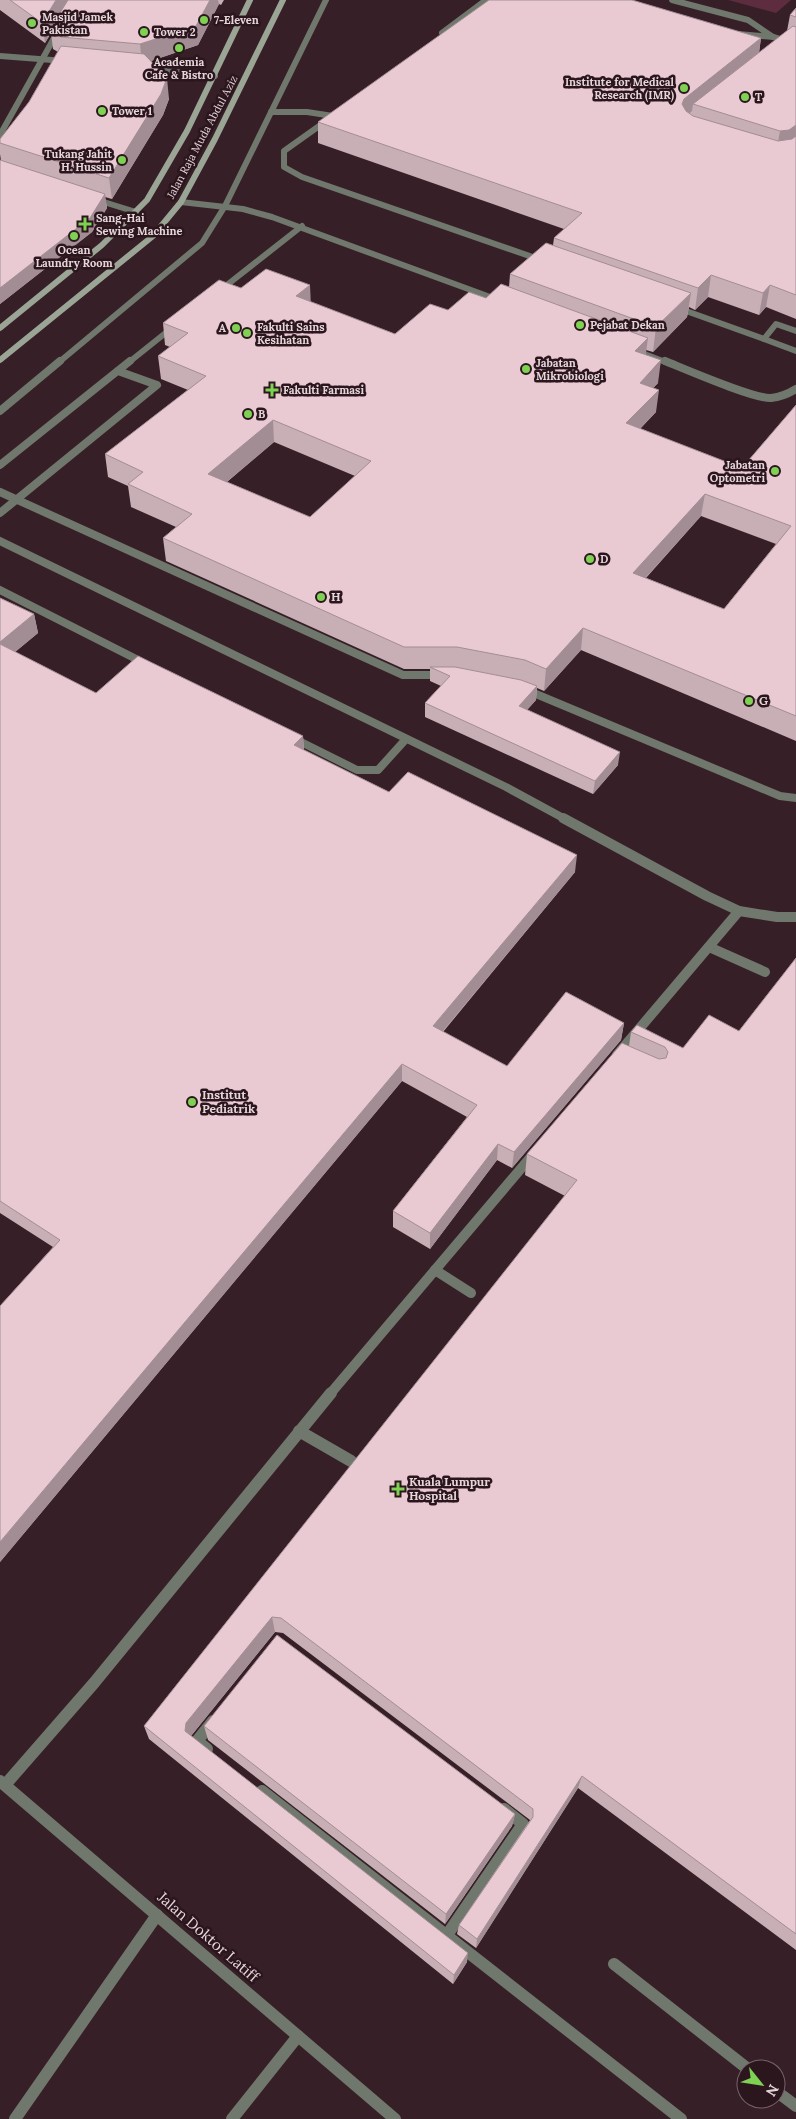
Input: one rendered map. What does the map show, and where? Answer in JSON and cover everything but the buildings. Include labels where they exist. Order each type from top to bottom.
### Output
[{"type":"main road","name":"Jalan Raja Muda Abdul Aziz","points":[[0,328],[102,245],[147,200],[187,132],[250,0]]},
{"type":"main road","name":"Jalan Raja Muda Abdul Aziz","points":[[0,360],[153,236],[181,202],[215,138],[283,0]]},
{"type":"street","points":[[0,411],[202,243],[226,206],[326,0]]},
{"type":"street","points":[[439,36],[486,0]]},
{"type":"street","points":[[672,0],[748,20],[774,37],[796,44]]},
{"type":"street","points":[[0,135],[41,59],[62,25]]},
{"type":"street","points":[[730,33],[774,37]]},
{"type":"street","points":[[780,48],[788,42]]},
{"type":"street","points":[[0,56],[70,62]]},
{"type":"street","points":[[136,68],[215,76]]},
{"type":"street","points":[[340,111],[284,151],[284,167],[302,177],[553,264]]},
{"type":"street","points":[[270,112],[312,113],[333,116]]},
{"type":"street","points":[[89,197],[136,212]]},
{"type":"street","points":[[181,202],[226,206],[272,216],[506,302]]},
{"type":"street","points":[[210,299],[302,226]]},
{"type":"street","points":[[664,303],[796,351]]},
{"type":"street","points":[[0,465],[179,323]]},
{"type":"street","points":[[764,339],[776,324],[796,331]]},
{"type":"street","points":[[626,347],[747,392],[769,398],[788,394],[796,389]]},
{"type":"street","points":[[0,513],[157,385],[118,371]]},
{"type":"street","points":[[0,492],[365,659],[404,675],[455,675]]},
{"type":"street","points":[[0,541],[506,787],[738,911],[777,917],[796,917]]},
{"type":"street","points":[[0,590],[157,669]]},
{"type":"street","points":[[512,686],[780,796],[796,798]]},
{"type":"street","points":[[288,735],[357,770],[378,770],[406,739]]},
{"type":"street","points":[[617,1059],[738,911]]},
{"type":"street","points":[[709,946],[765,972]]},
{"type":"street","points":[[2,1783],[94,1684],[299,1431],[541,1144]]},
{"type":"street","points":[[435,1270],[471,1293]]},
{"type":"street","points":[[299,1431],[350,1461]]},
{"type":"street","points":[[220,1759],[197,1741],[222,1710]]},
{"type":"street","points":[[250,1782],[681,2119]]},
{"type":"street","name":"Jalan Doktor Latiff","points":[[2,1783],[395,2119]]},
{"type":"street","points":[[447,1935],[523,1824],[492,1800]]},
{"type":"street","points":[[15,2119],[157,1915]]},
{"type":"street","points":[[614,1964],[736,2060]]},
{"type":"street","points":[[232,2119],[298,2036]]},
{"type":"shaded area","points":[[728,0],[791,0],[776,13]]},
{"type":"place","name":"7-Eleven","points":[[204,20]]},
{"type":"place","name":"Masjid Jamek Pakistan","points":[[32,23]]},
{"type":"place","name":"Tower 2","points":[[144,32]]},
{"type":"place","name":"Academia Cafe & Bistro","points":[[179,48]]},
{"type":"place","name":"Institute for Medical Research (IMR)","points":[[684,88]]},
{"type":"place","name":"T","points":[[745,97]]},
{"type":"place","name":"Tower 1","points":[[102,111]]},
{"type":"place","name":"Tukang Jahit H. Hussin","points":[[122,160]]},
{"type":"place","name":"Sang-Hai Sewing Machine","points":[[85,224]]},
{"type":"place","name":"Ocean Laundry Room","points":[[74,236]]},
{"type":"place","name":"Pejabat Dekan","points":[[580,325]]},
{"type":"place","name":"A","points":[[236,328]]},
{"type":"place","name":"Fakulti Sains Kesihatan","points":[[247,333]]},
{"type":"place","name":"Jabatan Mikrobiologi","points":[[526,369]]},
{"type":"place","name":"Fakulti Farmasi","points":[[272,390]]},
{"type":"place","name":"B","points":[[248,414]]},
{"type":"place","name":"Jabatan Optometri","points":[[775,471]]},
{"type":"place","name":"D","points":[[590,559]]},
{"type":"place","name":"H","points":[[321,597]]},
{"type":"place","name":"G","points":[[749,701]]},
{"type":"place","name":"Institut Pediatrik","points":[[192,1102]]},
{"type":"place","name":"Kuala Lumpur Hospital","points":[[398,1489]]}]
